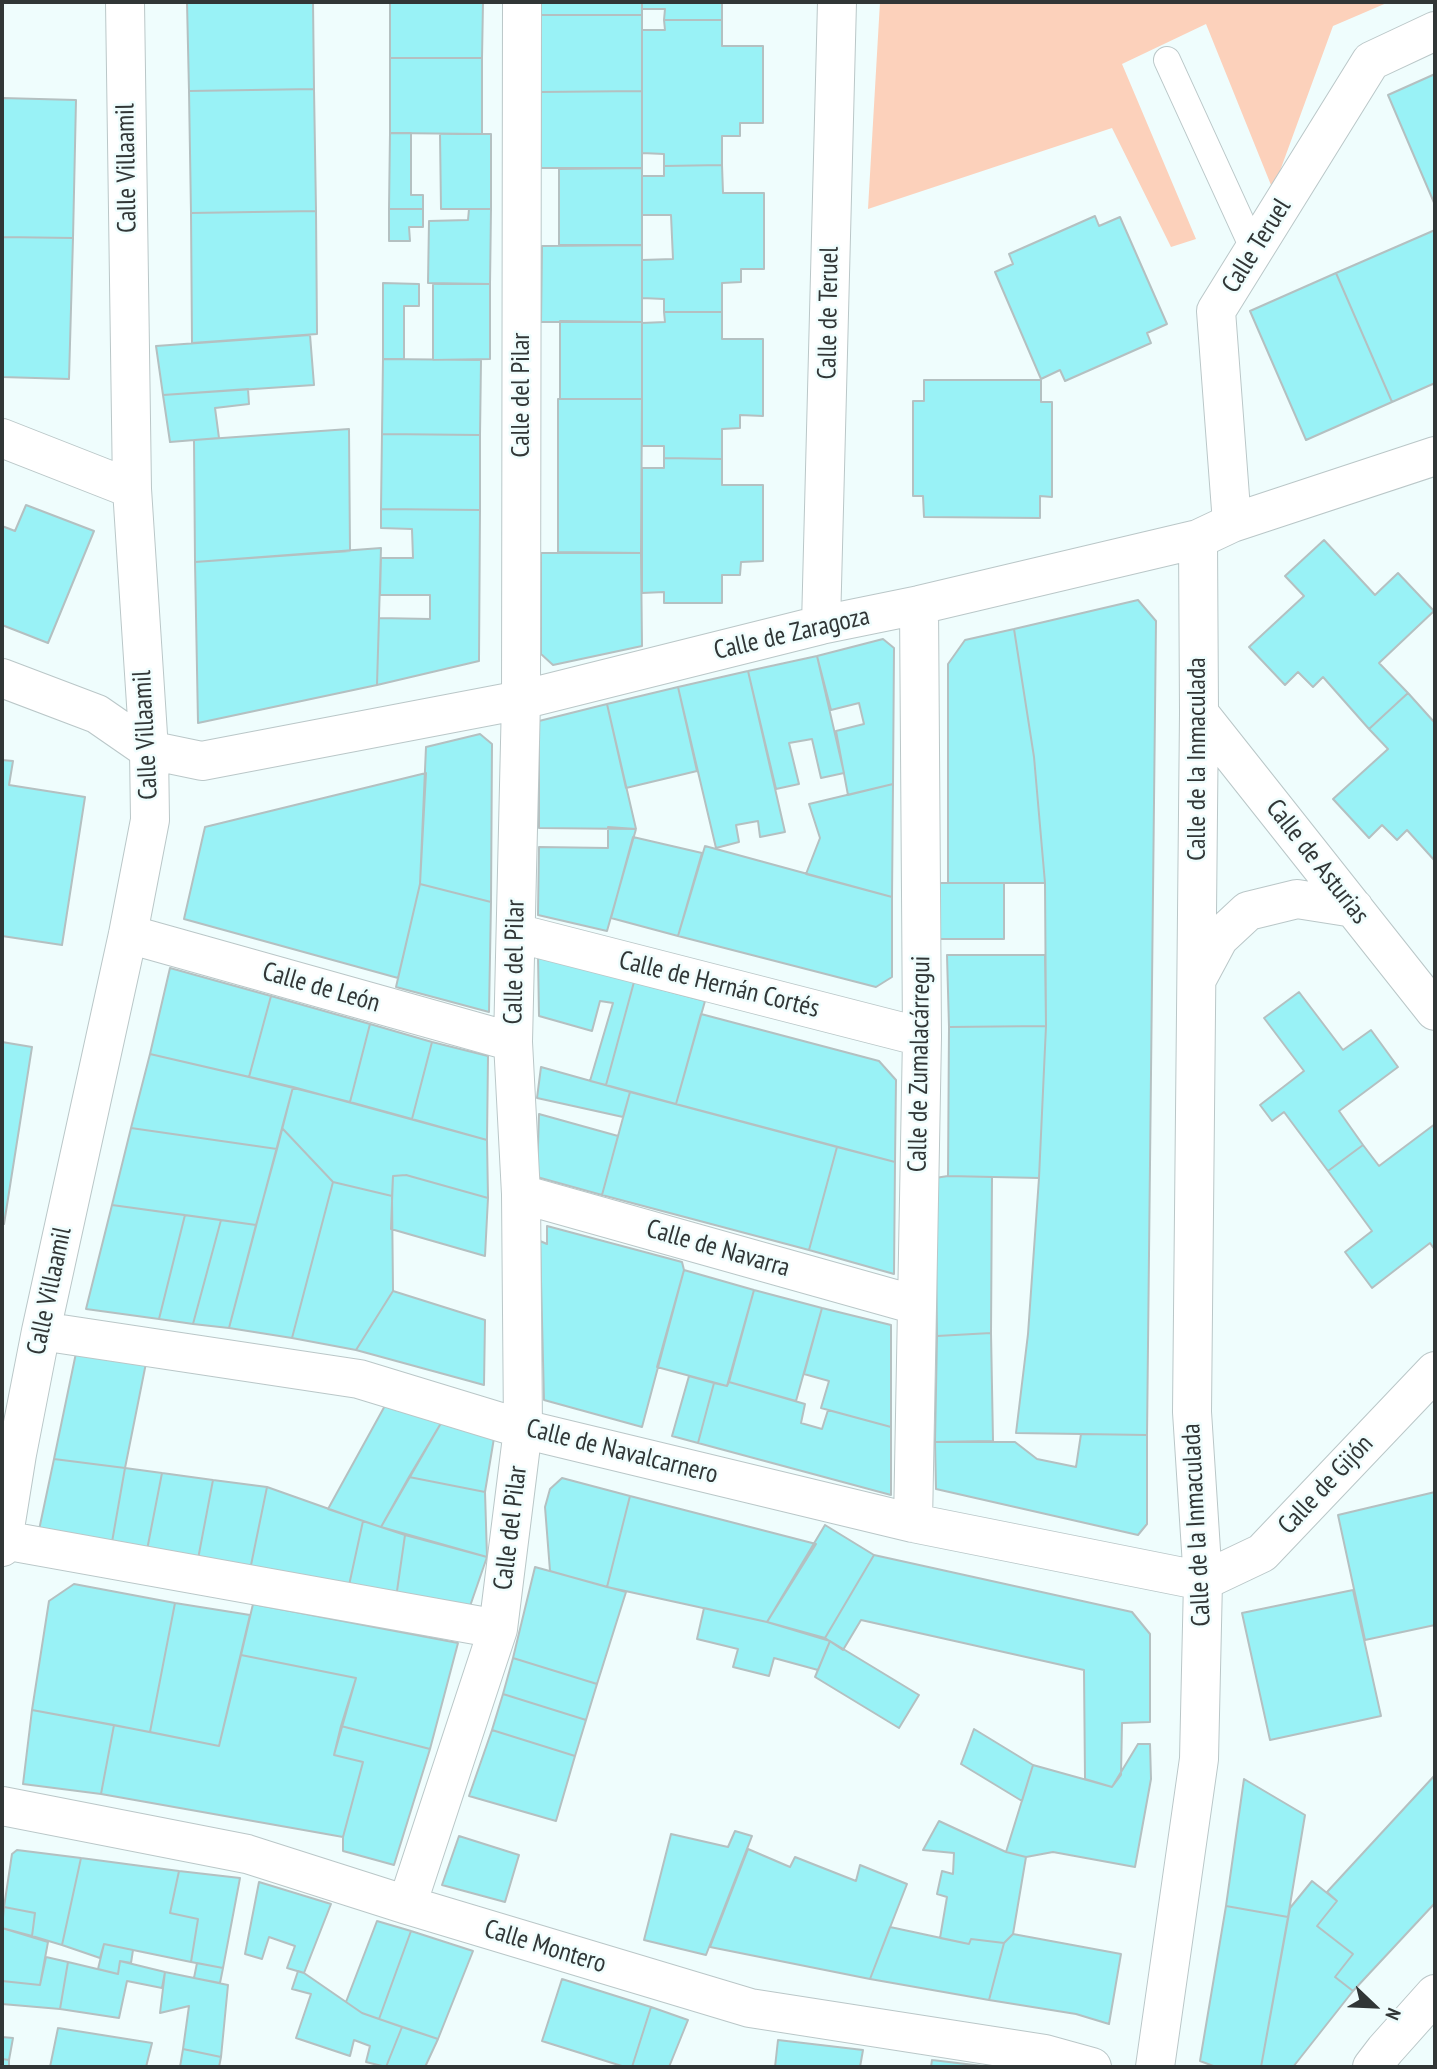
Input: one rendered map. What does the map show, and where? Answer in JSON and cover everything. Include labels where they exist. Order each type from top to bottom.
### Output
[{"type":"street","name":"Calle Villaamil","points":[[2,1543],[9,1453],[41,1331],[128,934],[150,820],[149,750],[132,489],[125,2]]},
{"type":"street","name":"Calle del Pilar","points":[[407,1905],[498,1629],[523,1429],[521,1194],[513,1042],[521,700],[522,2]]},
{"type":"street","name":"Calle de Teruel","points":[[821,625],[837,2]]},
{"type":"street","name":"Calle Teruel","points":[[1232,523],[1216,311],[1371,61],[1435,31]]},
{"type":"street","points":[[2,438],[132,489]]},
{"type":"street","name":"Calle de Zaragoza","points":[[149,750],[202,761],[521,700],[821,625],[919,605],[1198,539],[1232,523],[1432,460]]},
{"type":"street","name":"Calle de la Inmaculada","points":[[1156,2067],[1199,1759],[1203,1581],[1192,1412],[1199,713],[1198,539]]},
{"type":"street","name":"Calle de Zumalacárregui","points":[[913,1523],[922,1037],[919,605]]},
{"type":"street","points":[[2,678],[97,714],[149,750]]},
{"type":"street","name":"Calle de Asturias","points":[[1199,713],[1435,1012]]},
{"type":"street","name":"Calle de la Inmaculada","points":[[1196,980],[1219,938],[1248,911],[1297,899],[1354,908]]},
{"type":"street","name":"Calle de Hernán Cortés","points":[[516,933],[922,1037]]},
{"type":"street","name":"Calle de León","points":[[128,934],[513,1042]]},
{"type":"street","name":"Calle de Navarra","points":[[521,1194],[916,1305]]},
{"type":"street","name":"Calle de Navalcarnero","points":[[41,1331],[359,1379],[523,1429],[913,1523],[1203,1581]]},
{"type":"street","name":"Calle de Gijón","points":[[1203,1581],[1262,1553],[1435,1371]]},
{"type":"street","points":[[2,1543],[498,1629]]},
{"type":"street","name":"Calle Montero","points":[[2,1806],[247,1854],[750,2008],[1045,2054],[1092,2067]]},
{"type":"street","points":[[1387,2062],[1435,1994]]},
{"type":"lane","points":[[1167,60],[1254,250]]},
{"type":"shaded area","points":[[880,2],[1389,2],[1333,26],[1273,190],[1206,24],[1122,64],[1196,239],[1171,247],[1112,128],[868,209]]},
{"type":"building","points":[[187,2],[313,2],[314,89],[189,91]]},
{"type":"building","points":[[390,2],[483,2],[482,58],[390,58]]},
{"type":"building","points":[[541,2],[642,2],[642,15],[541,15]]},
{"type":"building","points":[[642,2],[722,2],[722,20],[664,20],[665,9],[642,9]]},
{"type":"building","points":[[541,15],[642,15],[642,91],[541,92]]},
{"type":"building","points":[[664,20],[722,20],[722,46],[763,46],[763,123],[740,123],[740,136],[722,136],[722,165],[664,166],[664,154],[642,153],[642,30],[665,30]]},
{"type":"building","points":[[390,58],[482,58],[482,134],[390,133]]},
{"type":"building","points":[[1435,74],[1435,205],[1388,95]]},
{"type":"building","points":[[314,89],[316,211],[191,213],[189,91]]},
{"type":"building","points":[[642,91],[642,168],[541,168],[541,92]]},
{"type":"building","points":[[2,98],[76,100],[73,238],[2,237]]},
{"type":"building","points":[[390,133],[411,133],[411,195],[423,195],[423,209],[389,209]]},
{"type":"building","points":[[440,134],[491,134],[491,209],[441,209]]},
{"type":"building","points":[[722,165],[723,193],[764,193],[764,269],[741,269],[741,282],[722,283],[722,312],[664,312],[664,299],[642,298],[642,260],[673,259],[671,215],[642,215],[642,176],[664,176],[664,166]]},
{"type":"building","points":[[642,168],[642,245],[559,245],[559,169]]},
{"type":"building","points":[[389,209],[423,209],[423,227],[409,227],[410,241],[389,241]]},
{"type":"building","points":[[469,209],[491,209],[490,284],[428,283],[429,221],[468,220]]},
{"type":"building","points":[[316,211],[317,334],[192,343],[191,213]]},
{"type":"building","points":[[1095,216],[1099,226],[1120,217],[1167,324],[1147,333],[1151,343],[1065,381],[1060,370],[1041,379],[995,272],[1013,264],[1009,254]]},
{"type":"building","points":[[1435,230],[1435,383],[1392,402],[1336,273]]},
{"type":"building","points":[[2,237],[73,238],[69,379],[2,377]]},
{"type":"building","points":[[642,245],[642,322],[541,322],[542,246]]},
{"type":"building","points":[[1336,273],[1392,402],[1306,440],[1250,311]]},
{"type":"building","points":[[383,283],[419,284],[419,306],[404,306],[404,359],[383,359]]},
{"type":"building","points":[[433,284],[490,284],[490,359],[433,360]]},
{"type":"building","points":[[664,312],[722,312],[722,339],[763,339],[763,416],[740,415],[740,428],[722,429],[722,459],[664,458],[664,446],[642,446],[642,323],[665,322]]},
{"type":"building","points":[[560,321],[642,322],[642,399],[560,399]]},
{"type":"building","points":[[310,335],[314,385],[163,395],[156,346]]},
{"type":"building","points":[[383,359],[481,360],[480,435],[382,434]]},
{"type":"building","points":[[924,380],[1041,380],[1041,402],[1052,402],[1052,497],[1040,496],[1040,518],[924,517],[923,496],[913,496],[913,401],[924,401]]},
{"type":"building","points":[[248,389],[249,404],[215,408],[219,438],[170,442],[163,395]]},
{"type":"building","points":[[558,399],[642,399],[641,553],[558,552]]},
{"type":"building","points":[[349,429],[350,551],[195,562],[194,440]]},
{"type":"building","points":[[382,434],[480,435],[480,510],[381,509]]},
{"type":"building","points":[[664,458],[722,459],[722,485],[763,485],[763,561],[741,562],[740,575],[722,575],[722,603],[664,603],[664,592],[642,593],[642,468],[664,468]]},
{"type":"building","points":[[26,505],[94,531],[48,643],[2,625],[2,526],[15,531]]},
{"type":"building","points":[[381,509],[480,510],[479,661],[377,685],[379,618],[430,619],[430,595],[380,595],[381,558],[413,558],[412,529],[381,528]]},
{"type":"building","points":[[1324,540],[1375,595],[1398,573],[1434,611],[1379,663],[1408,693],[1369,729],[1323,677],[1313,687],[1298,672],[1285,685],[1249,647],[1304,596],[1285,576]]},
{"type":"building","points":[[381,548],[377,685],[198,723],[195,562]]},
{"type":"building","points":[[541,553],[641,553],[642,646],[553,665],[541,654]]},
{"type":"building","points":[[1138,600],[1156,621],[1147,1435],[1016,1433],[1028,1334],[1046,1026],[1045,883],[1034,757],[1014,629]]},
{"type":"building","points":[[1014,629],[1034,757],[1045,883],[948,883],[948,664],[965,640]]},
{"type":"building","points":[[883,639],[894,648],[893,784],[848,795],[836,731],[864,724],[859,703],[831,710],[817,656]]},
{"type":"building","points":[[817,656],[844,773],[821,778],[812,739],[789,743],[799,784],[776,789],[748,671]]},
{"type":"building","points":[[748,671],[785,832],[760,837],[758,821],[736,825],[739,842],[716,848],[678,687]]},
{"type":"building","points":[[678,687],[697,771],[626,788],[607,704]]},
{"type":"building","points":[[1408,693],[1435,723],[1435,861],[1407,830],[1397,840],[1382,825],[1369,838],[1333,799],[1388,749],[1369,729]]},
{"type":"building","points":[[607,704],[636,829],[539,828],[539,721]]},
{"type":"building","points":[[480,734],[492,744],[491,902],[420,884],[426,747]]},
{"type":"building","points":[[2,760],[13,761],[9,785],[85,797],[62,945],[2,936]]},
{"type":"building","points":[[426,773],[420,884],[398,978],[184,919],[205,827]]},
{"type":"building","points":[[893,784],[892,897],[806,874],[820,838],[809,804]]},
{"type":"building","points":[[608,827],[636,829],[607,931],[538,915],[539,847],[608,848]]},
{"type":"building","points":[[633,837],[702,853],[678,936],[611,918]]},
{"type":"building","points":[[705,846],[892,897],[892,977],[876,987],[678,936]]},
{"type":"building","points":[[935,883],[1004,883],[1004,939],[936,939]]},
{"type":"building","points":[[420,884],[491,902],[489,1012],[396,987]]},
{"type":"building","points":[[538,955],[634,982],[606,1085],[590,1081],[613,1003],[600,1001],[592,1031],[539,1016]]},
{"type":"building","points":[[947,955],[1045,955],[1046,1026],[949,1027]]},
{"type":"building","points":[[170,968],[271,996],[249,1077],[150,1054]]},
{"type":"building","points":[[634,982],[705,1001],[676,1104],[606,1085]]},
{"type":"building","points":[[1299,992],[1343,1050],[1371,1030],[1398,1067],[1339,1111],[1363,1145],[1328,1171],[1284,1112],[1272,1121],[1260,1105],[1304,1071],[1264,1018]]},
{"type":"building","points":[[271,996],[370,1024],[350,1102],[249,1077]]},
{"type":"building","points":[[701,1014],[879,1061],[896,1080],[895,1162],[676,1104]]},
{"type":"building","points":[[370,1024],[432,1042],[412,1119],[350,1102]]},
{"type":"building","points":[[1046,1026],[1039,1178],[948,1176],[949,1027]]},
{"type":"building","points":[[2,1042],[32,1047],[4,1224],[2,1224]]},
{"type":"building","points":[[432,1042],[488,1056],[487,1140],[412,1119]]},
{"type":"building","points":[[150,1054],[293,1087],[277,1149],[131,1128]]},
{"type":"building","points":[[541,1067],[630,1092],[623,1117],[537,1098]]},
{"type":"building","points":[[293,1087],[487,1140],[488,1198],[406,1175],[393,1176],[392,1196],[333,1182],[282,1128]]},
{"type":"building","points":[[630,1092],[837,1147],[809,1250],[602,1195]]},
{"type":"building","points":[[539,1114],[618,1136],[602,1195],[537,1177]]},
{"type":"building","points":[[1435,1124],[1435,1250],[1430,1243],[1372,1288],[1345,1252],[1372,1231],[1328,1171],[1363,1145],[1379,1166]]},
{"type":"building","points":[[131,1128],[277,1149],[256,1225],[112,1205]]},
{"type":"building","points":[[282,1128],[333,1182],[292,1338],[229,1328]]},
{"type":"building","points":[[837,1147],[895,1162],[894,1274],[809,1250]]},
{"type":"building","points":[[406,1175],[488,1198],[485,1256],[391,1229],[393,1176]]},
{"type":"building","points":[[992,1177],[991,1333],[937,1336],[935,1178]]},
{"type":"building","points":[[333,1182],[392,1196],[393,1291],[356,1350],[292,1338]]},
{"type":"building","points":[[112,1205],[185,1215],[159,1319],[86,1309]]},
{"type":"building","points":[[185,1215],[221,1220],[193,1324],[159,1319]]},
{"type":"building","points":[[221,1220],[256,1225],[229,1328],[193,1324]]},
{"type":"building","points":[[547,1226],[682,1262],[684,1270],[642,1427],[544,1400],[540,1241],[547,1244]]},
{"type":"building","points":[[684,1270],[754,1290],[727,1386],[657,1367]]},
{"type":"building","points":[[754,1290],[822,1308],[796,1401],[729,1382]]},
{"type":"building","points":[[393,1291],[485,1320],[484,1385],[356,1350]]},
{"type":"building","points":[[822,1308],[891,1325],[891,1427],[821,1408],[829,1381],[804,1374]]},
{"type":"building","points":[[991,1333],[993,1441],[935,1442],[937,1336]]},
{"type":"building","points":[[76,1353],[146,1363],[125,1468],[54,1459]]},
{"type":"building","points":[[689,1376],[714,1383],[698,1443],[672,1436]]},
{"type":"building","points":[[729,1382],[805,1404],[801,1423],[822,1429],[828,1410],[891,1427],[891,1495],[698,1443],[714,1383],[727,1386]]},
{"type":"building","points":[[387,1402],[444,1418],[381,1527],[328,1509]]},
{"type":"building","points":[[444,1418],[494,1438],[485,1492],[409,1477]]},
{"type":"building","points":[[1081,1434],[1147,1435],[1147,1524],[1138,1535],[936,1489],[935,1442],[1015,1442],[1037,1459],[1076,1467]]},
{"type":"building","points":[[54,1459],[125,1468],[112,1542],[39,1530]]},
{"type":"building","points":[[125,1468],[162,1473],[147,1550],[112,1542]]},
{"type":"building","points":[[162,1473],[213,1480],[198,1559],[147,1550]]},
{"type":"building","points":[[409,1477],[485,1492],[487,1557],[381,1527]]},
{"type":"building","points":[[562,1478],[630,1496],[607,1587],[550,1571],[545,1507],[550,1489]]},
{"type":"building","points":[[213,1480],[267,1487],[250,1570],[198,1559]]},
{"type":"building","points":[[267,1487],[363,1521],[348,1590],[250,1570]]},
{"type":"building","points":[[1435,1492],[1435,1625],[1365,1640],[1338,1515]]},
{"type":"building","points":[[630,1496],[816,1544],[767,1622],[607,1587]]},
{"type":"building","points":[[363,1521],[405,1535],[396,1598],[348,1590]]},
{"type":"building","points":[[825,1525],[874,1555],[825,1638],[767,1622]]},
{"type":"building","points":[[405,1535],[487,1557],[468,1612],[396,1598]]},
{"type":"building","points":[[874,1555],[1132,1612],[1150,1634],[1150,1722],[1122,1723],[1121,1775],[1112,1787],[1085,1779],[1084,1670],[861,1620],[843,1650],[825,1638]]},
{"type":"building","points":[[535,1567],[626,1592],[597,1684],[513,1658]]},
{"type":"building","points":[[74,1584],[175,1603],[150,1732],[32,1710],[49,1601]]},
{"type":"building","points":[[1353,1590],[1381,1716],[1270,1740],[1242,1613]]},
{"type":"building","points":[[175,1603],[250,1615],[219,1746],[150,1732]]},
{"type":"building","points":[[253,1604],[458,1643],[430,1749],[341,1726],[356,1678],[241,1655]]},
{"type":"building","points":[[704,1608],[767,1622],[830,1641],[818,1670],[774,1658],[769,1676],[733,1667],[738,1649],[697,1639]]},
{"type":"building","points":[[830,1641],[919,1695],[899,1728],[815,1677]]},
{"type":"building","points":[[241,1655],[356,1678],[334,1755],[363,1762],[343,1837],[101,1794],[114,1725],[219,1746]]},
{"type":"building","points":[[513,1658],[597,1684],[586,1720],[503,1694]]},
{"type":"building","points":[[503,1694],[586,1720],[575,1756],[492,1730]]},
{"type":"building","points":[[32,1710],[114,1725],[101,1794],[23,1784]]},
{"type":"building","points":[[341,1726],[430,1749],[394,1865],[343,1851],[343,1837],[363,1762],[334,1755]]},
{"type":"building","points":[[974,1729],[1033,1765],[1022,1801],[961,1764]]},
{"type":"building","points":[[492,1730],[575,1756],[556,1821],[469,1796]]},
{"type":"building","points":[[1138,1744],[1150,1744],[1151,1779],[1135,1867],[1053,1852],[1026,1857],[1006,1852],[1033,1765],[1112,1787]]},
{"type":"building","points":[[1435,1775],[1435,1903],[1353,1991],[1335,1977],[1353,1954],[1317,1926],[1337,1901],[1327,1892]]},
{"type":"building","points":[[1244,1779],[1305,1815],[1288,1917],[1226,1906]]},
{"type":"building","points":[[939,1821],[1006,1852],[1026,1857],[1013,1934],[1004,1943],[971,1939],[969,1944],[940,1938],[947,1897],[937,1894],[942,1871],[953,1874],[954,1853],[923,1850]]},
{"type":"building","points":[[735,1831],[752,1836],[706,1955],[644,1940],[671,1834],[728,1847]]},
{"type":"building","points":[[459,1836],[519,1855],[505,1902],[442,1885]]},
{"type":"building","points":[[748,1849],[790,1867],[795,1857],[856,1881],[860,1865],[907,1884],[870,1979],[710,1947]]},
{"type":"building","points":[[17,1850],[81,1858],[62,1945],[32,1936],[35,1913],[4,1907],[12,1854]]},
{"type":"building","points":[[81,1858],[179,1871],[170,1913],[198,1919],[191,1962],[104,1944],[100,1958],[62,1945]]},
{"type":"building","points":[[179,1871],[240,1878],[223,1968],[191,1962],[198,1919],[170,1913]]},
{"type":"building","points":[[1312,1881],[1337,1901],[1317,1926],[1353,1954],[1335,1977],[1353,1991],[1293,2067],[1261,2067],[1290,1908]]},
{"type":"building","points":[[259,1882],[331,1904],[304,1973],[287,1968],[295,1946],[269,1937],[262,1959],[245,1954]]},
{"type":"building","points":[[1226,1906],[1288,1917],[1261,2067],[1216,2067],[1200,2061]]},
{"type":"building","points":[[4,1907],[35,1913],[32,1936],[2,1928]]},
{"type":"building","points":[[377,1921],[411,1931],[379,2019],[362,2013],[346,2002]]},
{"type":"building","points":[[890,1927],[969,1944],[971,1939],[1004,1943],[989,2000],[870,1979]]},
{"type":"building","points":[[2,1928],[48,1942],[40,1985],[2,1981]]},
{"type":"building","points":[[411,1931],[473,1951],[438,2039],[379,2019]]},
{"type":"building","points":[[1013,1934],[1121,1954],[1109,2024],[1076,2014],[989,2000],[1004,1943]]},
{"type":"building","points":[[104,1944],[133,1950],[131,1963],[120,1961],[118,1974],[98,1969]]},
{"type":"building","points":[[46,1957],[68,1962],[60,2009],[2,2004],[2,1981],[40,1985]]},
{"type":"building","points":[[120,1961],[165,1972],[162,1988],[127,1981],[119,2018],[60,2009],[68,1962],[118,1974]]},
{"type":"building","points":[[197,1963],[223,1968],[220,1983],[194,1978]]},
{"type":"building","points":[[298,1971],[362,2013],[402,2027],[386,2067],[366,2062],[370,2046],[354,2040],[350,2056],[296,2038],[311,1994],[292,1989]]},
{"type":"building","points":[[165,1972],[228,1985],[221,2057],[183,2049],[189,2006],[160,2013]]},
{"type":"building","points":[[562,1979],[651,2007],[632,2067],[542,2041]]},
{"type":"building","points":[[651,2007],[688,2020],[669,2067],[632,2067]]},
{"type":"building","points":[[402,2027],[438,2039],[425,2067],[386,2067]]},
{"type":"building","points":[[58,2028],[152,2043],[146,2067],[50,2067]]},
{"type":"building","points":[[2,2037],[13,2038],[9,2060],[2,2059]]},
{"type":"building","points":[[778,2040],[863,2050],[860,2067],[775,2067]]},
{"type":"building","points":[[183,2049],[221,2057],[219,2067],[180,2067]]},
{"type":"building","points":[[2,2059],[9,2060],[9,2067],[2,2067]]},
{"type":"building","points":[[932,2060],[991,2067],[931,2067]]}]
